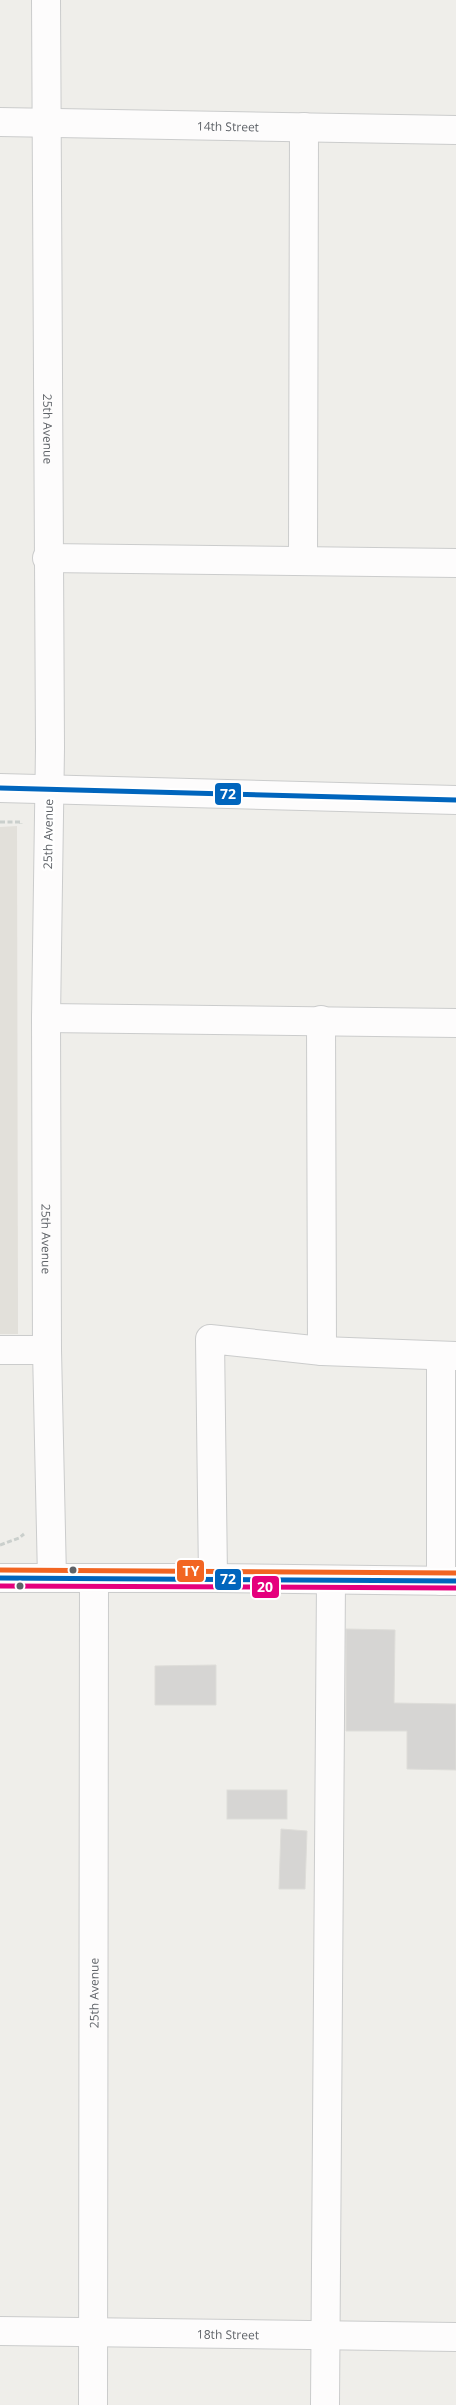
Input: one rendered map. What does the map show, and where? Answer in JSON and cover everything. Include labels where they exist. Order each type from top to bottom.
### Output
[{"type":"street","name":"25th Avenue","points":[[46,0],[47,1350],[52,1578]]},
{"type":"street","name":"14th Street","points":[[0,122],[456,130]]},
{"type":"street","points":[[303,561],[304,127]]},
{"type":"street","points":[[47,558],[456,563]]},
{"type":"street","points":[[0,788],[456,800]]},
{"type":"street","points":[[46,1018],[456,1023]]},
{"type":"street","points":[[321,1020],[322,1351]]},
{"type":"street","points":[[0,1578],[448,1581],[449,1356],[322,1351],[210,1339],[213,1578]]},
{"type":"street","points":[[0,1350],[47,1350]]},
{"type":"street","name":"25th Avenue","points":[[93,2405],[94,1580]]},
{"type":"street","points":[[325,2405],[324,2335],[331,1581]]},
{"type":"street","name":"18th Street","points":[[0,2331],[456,2337]]},
{"type":"path","points":[[0,822],[20,822]]},
{"type":"shaded area","points":[[17,826],[18,1334],[0,1334],[0,827]]},
{"type":"building","points":[[346,1629],[395,1630],[394,1703],[456,1704],[456,1770],[407,1769],[407,1731],[346,1731]]},
{"type":"building","points":[[216,1665],[216,1705],[155,1705],[155,1666]]},
{"type":"building","points":[[227,1790],[287,1790],[287,1819],[227,1819]]},
{"type":"building","points":[[281,1829],[307,1831],[305,1889],[279,1889]]},
{"type":"transit line","name":"72","points":[[0,788],[456,800]]},
{"type":"transit line","name":"TY","points":[[0,1570],[456,1573]]},
{"type":"transit line","name":"72","points":[[0,1578],[456,1581]]},
{"type":"transit line","name":"20","points":[[0,1586],[456,1588]]}]
